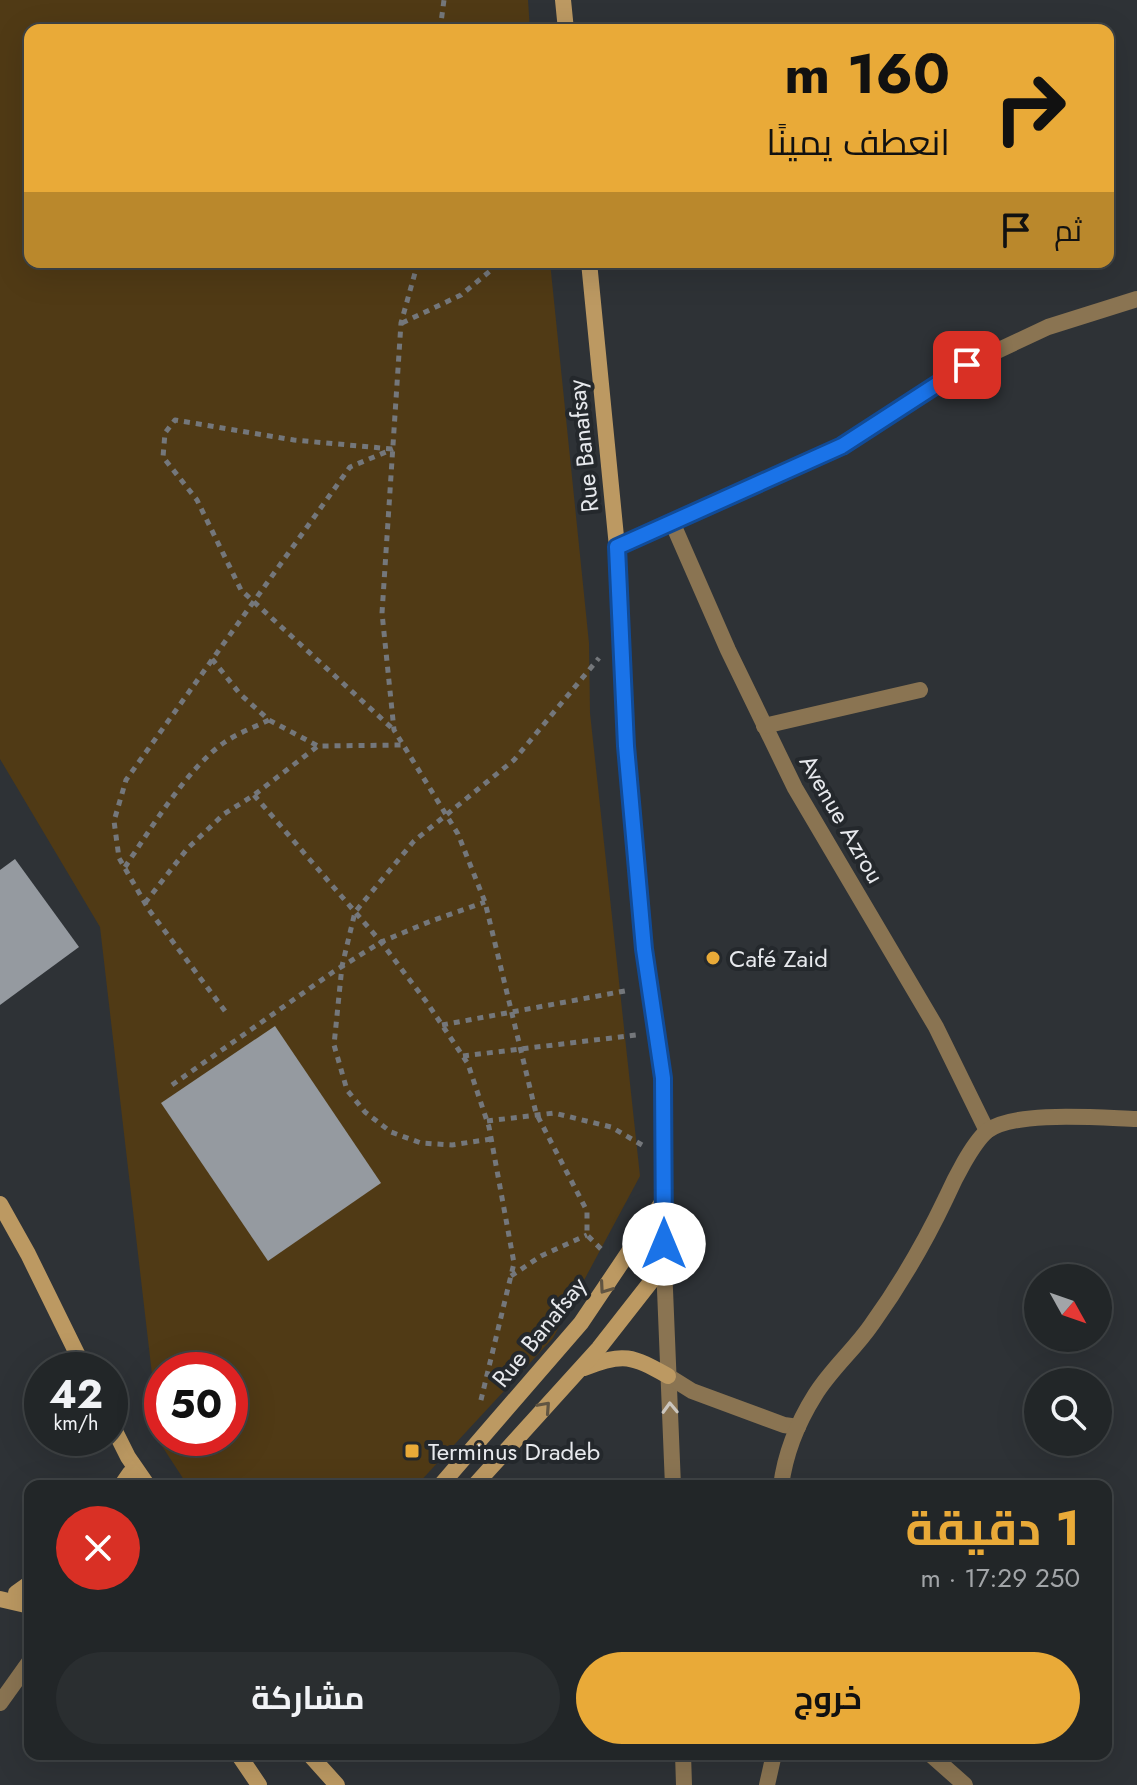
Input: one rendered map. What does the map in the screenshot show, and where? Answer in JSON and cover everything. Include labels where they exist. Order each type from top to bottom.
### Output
[{"type":"main road","points":[[563,0],[565,24]]},
{"type":"main road","name":"Rue Banafsay","points":[[590,268],[617,547],[626,746],[650,986],[663,1078],[664,1265]]},
{"type":"main road","name":"Rue Banafsay","points":[[445,1480],[581,1323],[664,1200]]},
{"type":"main road","points":[[0,1204],[76,1352]]},
{"type":"main road","points":[[479,1480],[579,1370],[664,1265]]},
{"type":"main road","points":[[579,1370],[607,1359],[622,1357],[668,1376]]},
{"type":"main road","points":[[121,1456],[128,1476]]},
{"type":"main road","points":[[242,1760],[259,1785]]},
{"type":"main road","points":[[314,1760],[334,1782]]},
{"type":"main road","points":[[328,1760],[334,1782]]},
{"type":"street","points":[[617,547],[842,446],[967,365],[1048,327],[1137,299]]},
{"type":"street","name":"Avenue Azrou","points":[[672,522],[728,650],[795,788],[936,1027],[987,1131]]},
{"type":"street","points":[[764,726],[920,690]]},
{"type":"street","points":[[782,1480],[798,1427],[815,1396],[878,1315],[930,1231],[960,1169],[987,1131],[1019,1119],[1137,1119]]},
{"type":"street","name":"Rue Banafsay","points":[[664,1265],[673,1480]]},
{"type":"street","points":[[668,1376],[692,1391],[784,1425],[798,1427]]},
{"type":"street","points":[[0,1703],[24,1669]]},
{"type":"street","points":[[683,1760],[684,1785]]},
{"type":"street","points":[[767,1785],[773,1760]]},
{"type":"street","points":[[937,1760],[965,1785]]},
{"type":"path","points":[[441,24],[444,0]]},
{"type":"path","points":[[394,730],[382,613],[401,323],[416,268]]},
{"type":"path","points":[[401,323],[461,295],[494,268]]},
{"type":"path","points":[[393,449],[294,440],[175,420],[165,433],[163,457],[197,500],[241,590],[394,730],[458,834],[485,902],[536,1113],[587,1211],[587,1235],[620,1268]]},
{"type":"path","points":[[225,1011],[145,903],[119,858],[114,821],[126,780],[350,467],[393,449]]},
{"type":"path","points":[[491,1139],[452,1145],[421,1143],[391,1132],[365,1112],[347,1090],[334,1045],[342,966],[355,912],[414,841],[514,760],[586,676],[622,624]]},
{"type":"path","points":[[212,659],[240,694],[269,720],[318,746],[403,745]]},
{"type":"path","points":[[125,867],[166,806],[203,762],[225,742],[269,720]]},
{"type":"path","points":[[145,903],[187,849],[224,814],[318,746]]},
{"type":"path","points":[[254,795],[381,942],[468,1064],[487,1121],[514,1263],[478,1414]]},
{"type":"path","points":[[172,1085],[381,942],[485,902]]},
{"type":"path","points":[[442,1025],[650,986]]},
{"type":"path","points":[[463,1056],[656,1032]]},
{"type":"path","points":[[487,1121],[554,1113],[611,1127],[664,1158]]},
{"type":"path","points":[[510,1277],[541,1256],[587,1235]]},
{"type":"shaded area","points":[[0,0],[528,0],[530,24],[24,24],[24,268],[551,268],[589,643],[590,713],[640,1176],[553,1338],[422,1480],[184,1480],[168,1456],[248,1456],[248,1352],[149,1352],[100,927],[0,759]]},
{"type":"building","points":[[15,859],[79,947],[0,1005],[0,870]]},
{"type":"building","points":[[275,1026],[381,1183],[268,1261],[161,1103]]},
{"type":"place","name":"Café Zaid","points":[[713,958]]},
{"type":"place","name":"Terminus Dradeb","points":[[412,1451]]},
{"type":"route","points":[[664,1244],[663,1078],[644,949],[626,746],[617,547],[842,446],[967,365]]}]
